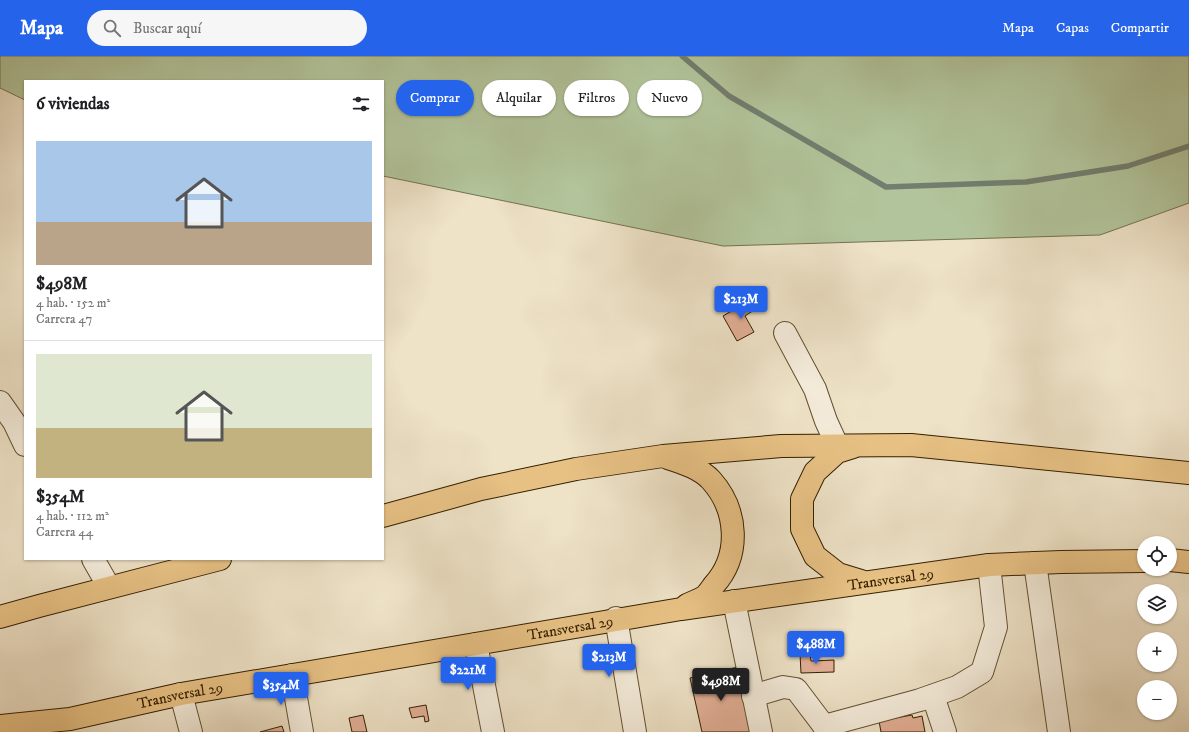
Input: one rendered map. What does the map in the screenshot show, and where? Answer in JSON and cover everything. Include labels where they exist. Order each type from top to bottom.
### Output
[{"type":"highway","points":[[866,444],[837,452],[815,472],[802,499],[802,528],[815,556],[838,574],[866,582]]},
{"type":"highway","points":[[384,516],[488,487],[576,469],[663,456],[781,446],[911,444],[1189,473]]},
{"type":"highway","points":[[663,456],[688,464],[710,479],[726,500],[734,526],[732,552],[722,576],[705,596],[681,609]]},
{"type":"highway","points":[[0,618],[216,560]]},
{"type":"highway","name":"Transversal 29","points":[[0,726],[71,726],[181,694],[476,644],[616,618],[989,565],[1137,561]]},
{"type":"highway","points":[[1177,561],[1189,562]]},
{"type":"street","points":[[785,333],[815,389],[826,421],[837,445]]},
{"type":"street","points":[[0,402],[14,422],[24,443]]},
{"type":"street","points":[[94,560],[109,588]]},
{"type":"street","points":[[1035,563],[1060,732]]},
{"type":"street","points":[[753,696],[783,688],[796,689],[825,729],[933,696],[957,687],[982,672],[996,627],[989,565]]},
{"type":"street","points":[[734,601],[761,732]]},
{"type":"street","points":[[616,618],[635,732]]},
{"type":"street","points":[[476,644],[493,732]]},
{"type":"street","points":[[292,675],[302,732]]},
{"type":"street","points":[[181,694],[191,732]]},
{"type":"street","points":[[933,696],[945,732]]},
{"type":"green space","points":[[0,56],[1189,56],[1189,203],[1100,235],[723,246],[384,176],[384,80],[24,80],[24,100],[0,88]]},
{"type":"building","points":[[752,299],[757,308],[745,316],[754,332],[737,341],[723,316]]},
{"type":"building","points":[[800,654],[810,654],[811,661],[834,660],[834,672],[801,673]]},
{"type":"building","points":[[738,667],[752,732],[702,732],[690,678]]},
{"type":"building","points":[[426,705],[429,721],[425,722],[424,716],[412,718],[409,708]]},
{"type":"building","points":[[363,715],[367,732],[352,732],[349,718]]},
{"type":"building","points":[[912,715],[913,718],[922,716],[925,732],[881,732],[879,721]]},
{"type":"building","points":[[282,726],[284,732],[260,732]]},
{"type":"waterway","points":[[682,56],[729,96],[886,187],[1026,182],[1128,166],[1189,146]]}]
